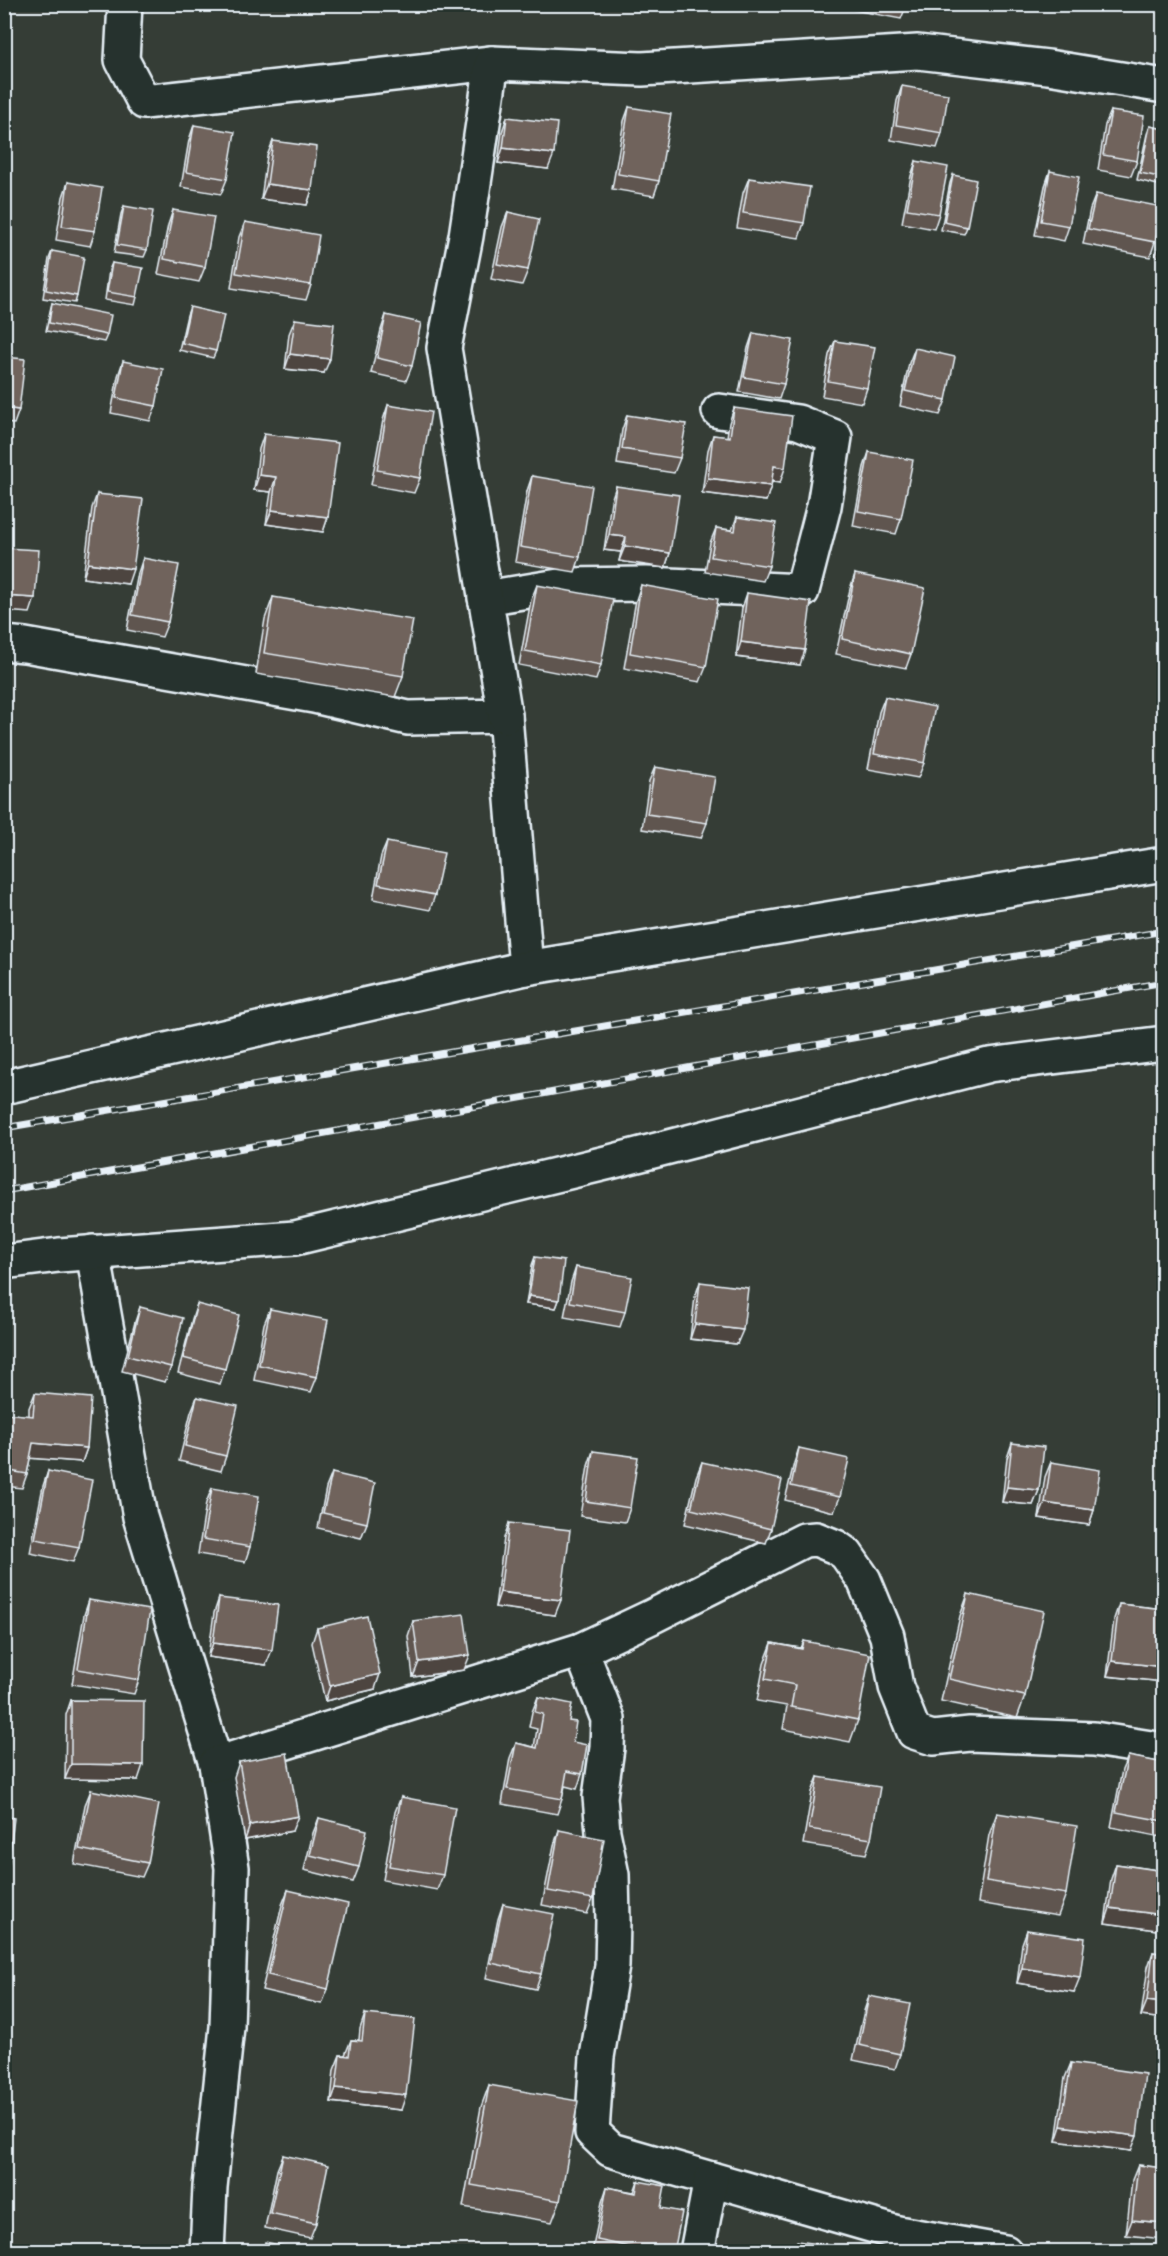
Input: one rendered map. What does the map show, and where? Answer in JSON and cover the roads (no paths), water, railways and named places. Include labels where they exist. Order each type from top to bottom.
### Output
[{"type":"street","points":[[125,4],[122,60],[144,102],[492,63],[642,69],[918,52],[1048,67],[1164,86]]},
{"type":"street","points":[[492,63],[465,236],[444,348],[505,716],[526,968]]},
{"type":"street","points":[[485,598],[577,585],[646,584],[802,591],[824,506],[835,437],[798,422],[719,411]]},
{"type":"street","points":[[4,643],[237,681],[408,718],[505,716]]},
{"type":"street","points":[[4,1087],[526,968],[1164,864]]},
{"type":"street","points":[[4,1262],[93,1252],[295,1238],[610,1162],[989,1065],[1164,1043]]},
{"type":"street","points":[[93,1252],[140,1517],[216,1764],[232,1868],[227,2027],[210,2187],[207,2252]]},
{"type":"street","points":[[216,1764],[581,1650],[765,1558],[804,1540],[816,1539],[827,1542],[846,1554],[864,1580],[887,1636],[896,1687],[914,1732],[933,1738],[970,1734],[1094,1739],[1164,1750]]},
{"type":"street","points":[[581,1650],[608,1719],[607,1748],[600,1797],[603,1832],[612,1875],[612,1966],[597,2057],[592,2132],[611,2150],[711,2179],[896,2242],[1005,2252]]},
{"type":"street","points":[[698,2252],[711,2179]]},
{"type":"railway","points":[[4,1128],[1164,931]]},
{"type":"railway","points":[[4,1191],[1164,982]]}]
